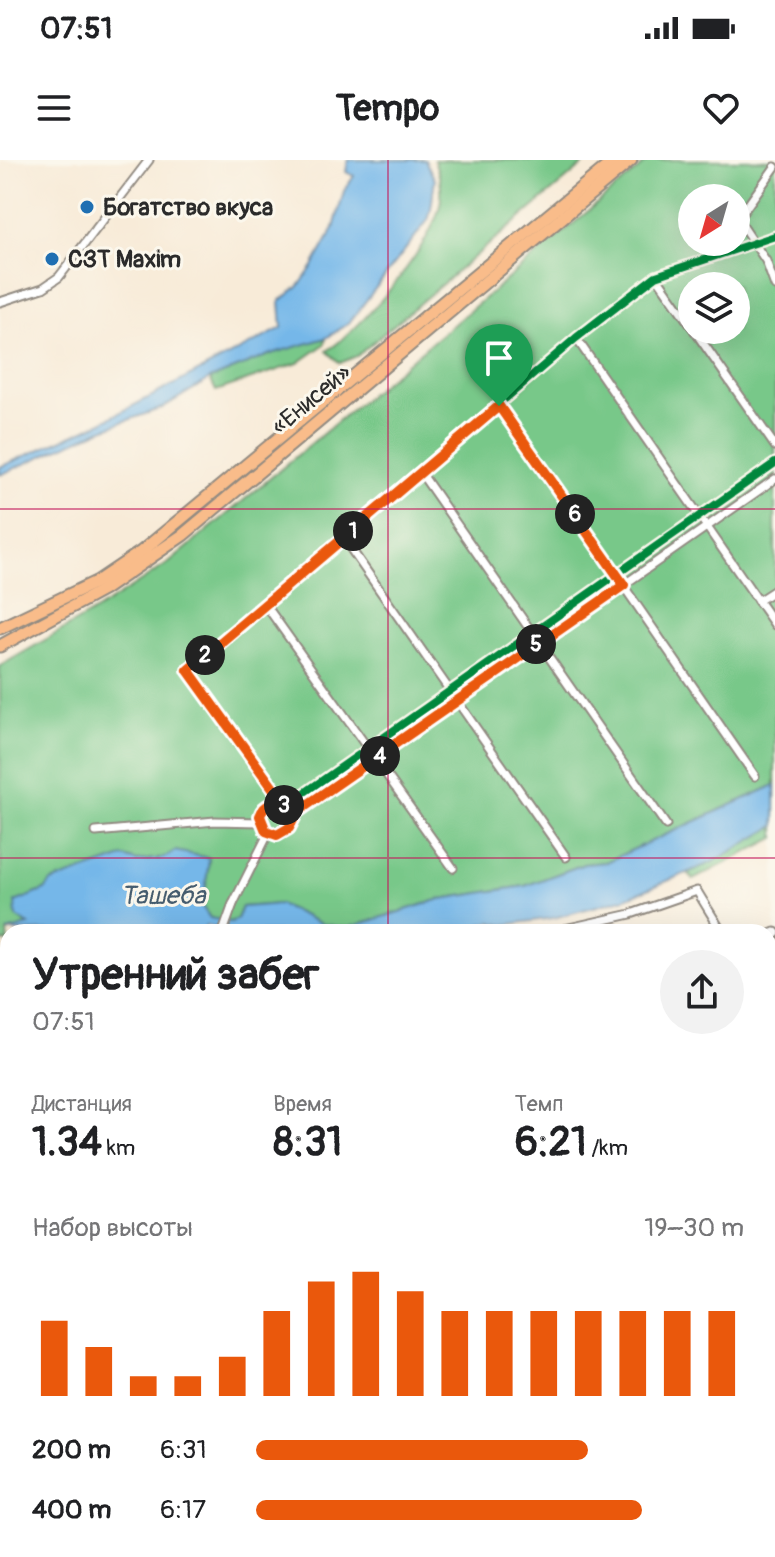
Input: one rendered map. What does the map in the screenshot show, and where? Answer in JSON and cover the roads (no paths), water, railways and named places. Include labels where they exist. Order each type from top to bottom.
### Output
[{"type":"highway","name":"«Енисей»","points":[[0,628],[98,581],[153,544],[615,160]]},
{"type":"highway","name":"«Енисей»","points":[[0,646],[103,590],[183,535],[631,160]]},
{"type":"street","points":[[0,302],[43,288],[59,277],[149,160]]},
{"type":"street","points":[[775,167],[738,219],[756,243],[775,286]]},
{"type":"street","points":[[292,817],[188,670],[576,338],[656,276],[775,236]]},
{"type":"street","points":[[656,276],[678,308]]},
{"type":"street","points":[[576,338],[775,625]]},
{"type":"street","points":[[704,344],[775,446]]},
{"type":"street","points":[[499,406],[755,776]]},
{"type":"street","points":[[286,806],[775,463]]},
{"type":"street","points":[[421,473],[666,825]]},
{"type":"street","points":[[232,906],[277,835],[289,828],[292,817],[775,479]]},
{"type":"street","points":[[344,539],[566,857]]},
{"type":"street","points":[[758,601],[775,590]]},
{"type":"street","points":[[265,604],[453,868]]},
{"type":"street","points":[[260,822],[265,807],[275,803],[286,806]]},
{"type":"street","points":[[96,832],[215,821],[260,822]]},
{"type":"street","points":[[260,822],[266,831],[277,835]]},
{"type":"street","points":[[225,924],[263,844],[266,831]]},
{"type":"street","points":[[587,924],[631,914],[697,891],[717,924]]},
{"type":"water","points":[[348,160],[425,160],[435,180],[428,220],[348,324],[326,338],[271,354],[210,379],[162,408],[100,430],[0,475],[0,467],[102,422],[282,328],[280,301],[299,286],[334,228],[344,191],[354,176],[346,172]]},
{"type":"water","name":"Ташеба","points":[[775,785],[775,826],[713,862],[626,898],[554,918],[510,924],[360,924],[441,899],[525,886],[584,864],[606,862]]},
{"type":"water","name":"Ташеба","points":[[175,851],[209,858],[205,893],[199,902],[210,918],[231,922],[237,919],[242,907],[279,904],[321,924],[27,924],[16,917],[15,902],[45,890],[51,882],[123,857],[137,861],[163,858]]},
{"type":"place","name":"Богатство вкуса","points":[[87,207]]},
{"type":"place","name":"СЗТ Maxim","points":[[52,259]]}]
